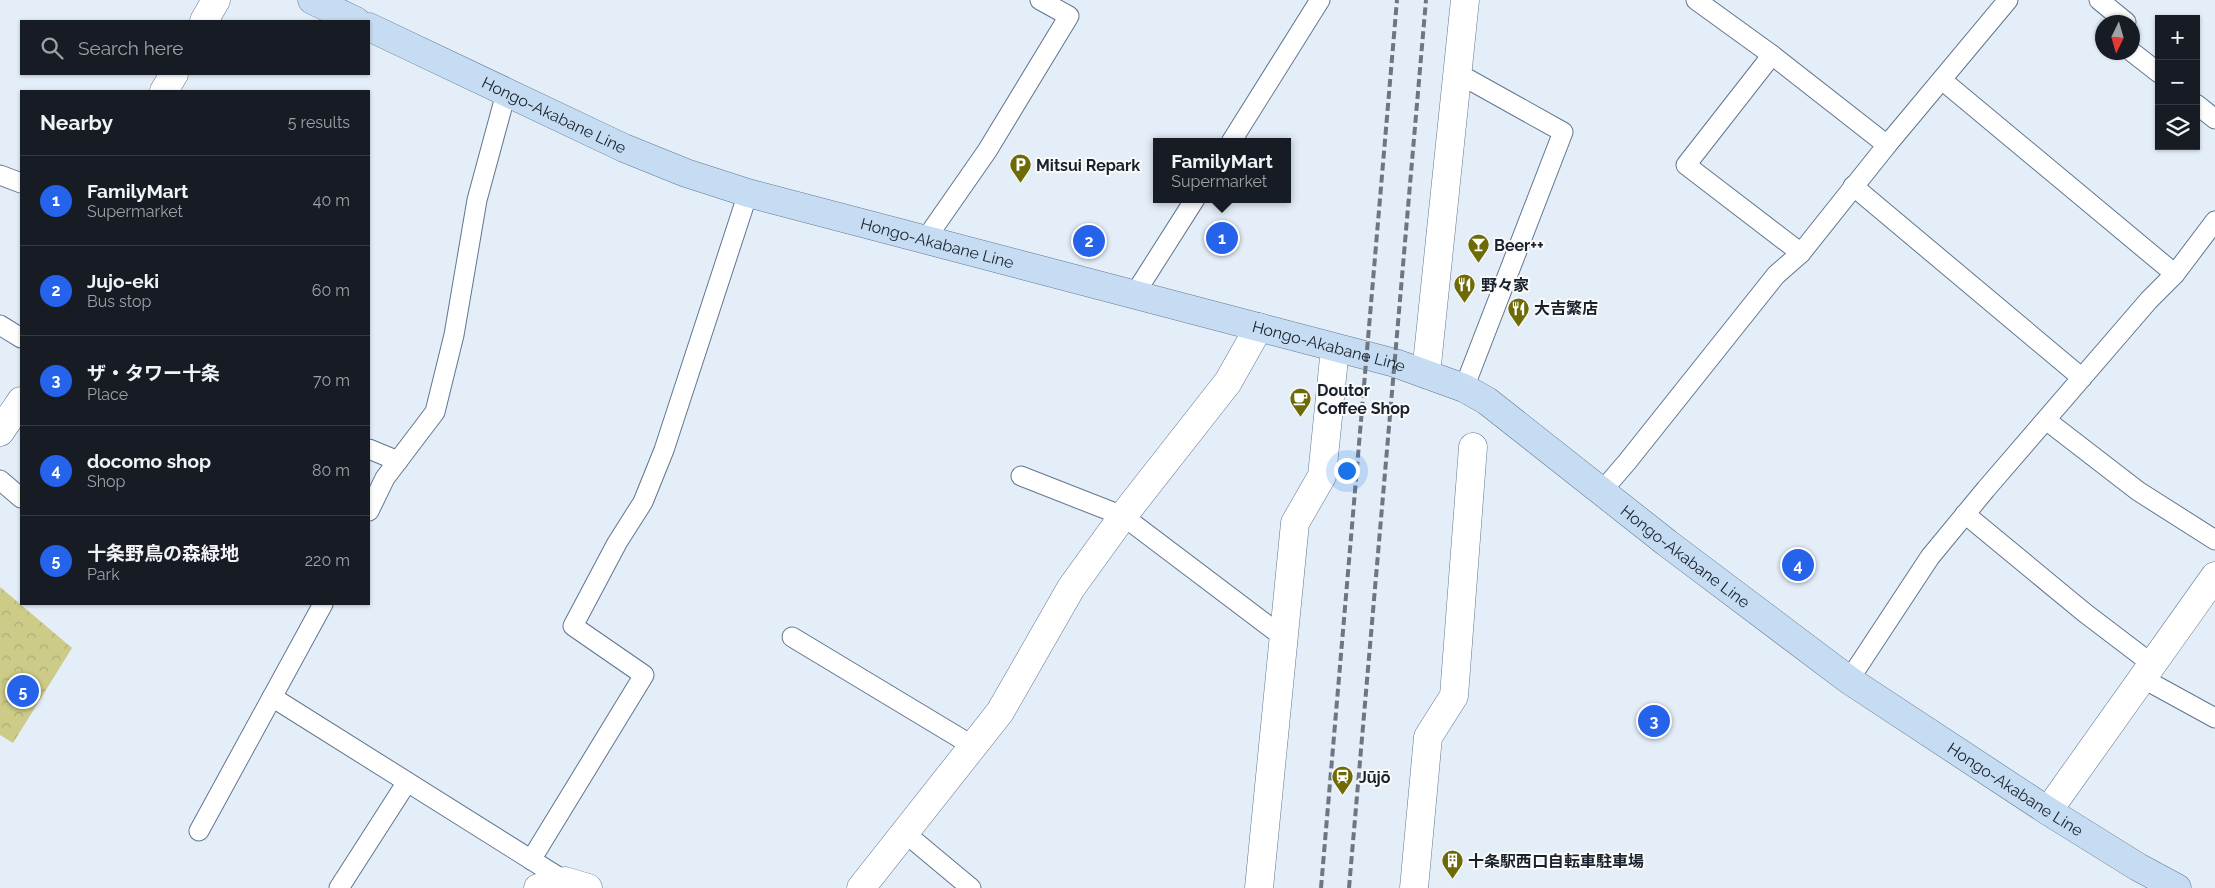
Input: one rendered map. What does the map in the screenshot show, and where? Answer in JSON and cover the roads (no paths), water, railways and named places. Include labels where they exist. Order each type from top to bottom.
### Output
[{"type":"main road","points":[[312,0],[354,20]]},
{"type":"main road","name":"Hongo-Akabane Line","points":[[370,27],[624,148],[686,173],[748,193],[1395,363],[1464,388],[1487,400],[1667,543],[1848,680],[2048,812],[2138,867],[2177,888]]},
{"type":"street","points":[[205,20],[216,0]]},
{"type":"street","points":[[1426,374],[1465,0]]},
{"type":"street","points":[[165,90],[173,75]]},
{"type":"street","points":[[861,888],[1000,712],[1071,588],[1123,516],[1228,382],[1259,327]]},
{"type":"street","points":[[1259,888],[1294,523],[1322,476],[1335,348]]},
{"type":"street","points":[[0,432],[20,402]]},
{"type":"street","points":[[1414,888],[1428,737],[1454,696],[1473,448]]},
{"type":"street","points":[[2048,812],[2215,576]]},
{"type":"street","points":[[538,888],[576,884]]},
{"type":"lane","points":[[925,240],[987,152],[1069,16],[1040,0]]},
{"type":"lane","points":[[1234,138],[1320,0]]},
{"type":"lane","points":[[1696,0],[1772,55],[1887,145]]},
{"type":"lane","points":[[1602,490],[1627,462],[1776,275],[1801,252],[1853,186],[2008,0]]},
{"type":"lane","points":[[2099,0],[2117,15]]},
{"type":"lane","points":[[1772,55],[1686,165],[1801,252]]},
{"type":"lane","points":[[2140,58],[2155,70]]},
{"type":"lane","points":[[1458,74],[1563,132],[1464,388]]},
{"type":"lane","points":[[1942,80],[2175,274]]},
{"type":"lane","points":[[370,509],[386,478],[435,412],[454,335],[477,200],[506,93]]},
{"type":"lane","points":[[2197,105],[2215,119]]},
{"type":"lane","points":[[0,175],[20,183]]},
{"type":"lane","points":[[1853,186],[2082,378]]},
{"type":"lane","points":[[531,860],[644,675],[573,626],[617,543],[643,502],[650,485],[664,450],[748,193]]},
{"type":"lane","points":[[1134,295],[1192,203]]},
{"type":"lane","points":[[1848,680],[1930,557],[2149,300],[2175,274],[2215,221]]},
{"type":"lane","points":[[0,326],[20,337]]},
{"type":"lane","points":[[2046,420],[2138,491],[2215,540]]},
{"type":"lane","points":[[370,449],[398,461]]},
{"type":"lane","points":[[1021,476],[1123,516],[1283,637]]},
{"type":"lane","points":[[0,480],[20,497]]},
{"type":"lane","points":[[1965,514],[2085,614],[2147,671],[2215,718]]},
{"type":"lane","points":[[199,831],[322,605]]},
{"type":"lane","points":[[792,637],[973,746]]},
{"type":"lane","points":[[272,698],[531,860],[576,884]]},
{"type":"lane","points":[[338,888],[407,782]]},
{"type":"lane","points":[[904,833],[971,888]]},
{"type":"railway","points":[[1321,888],[1397,0]]},
{"type":"railway","points":[[1349,888],[1426,0]]},
{"type":"place","name":"Mitsui Repark","points":[[1020,184]]},
{"type":"place","name":"FamilyMart","points":[[1222,238]]},
{"type":"place","name":"Jujo-eki","points":[[1089,241]]},
{"type":"place","name":"Beer++","points":[[1478,264]]},
{"type":"place","name":"野々家","points":[[1465,304]]},
{"type":"place","name":"大吉繁店","points":[[1518,327]]},
{"type":"place","name":"Doutor Coffee Shop","points":[[1301,418]]},
{"type":"place","name":"docomo shop","points":[[1798,565]]},
{"type":"place","name":"十条野鳥の森緑地","points":[[23,691]]},
{"type":"place","name":"ザ・タワー十条","points":[[1654,721]]},
{"type":"place","name":"Jūjō","points":[[1343,796]]},
{"type":"place","name":"十条駅西口自転車駐車場","points":[[1452,880]]}]
